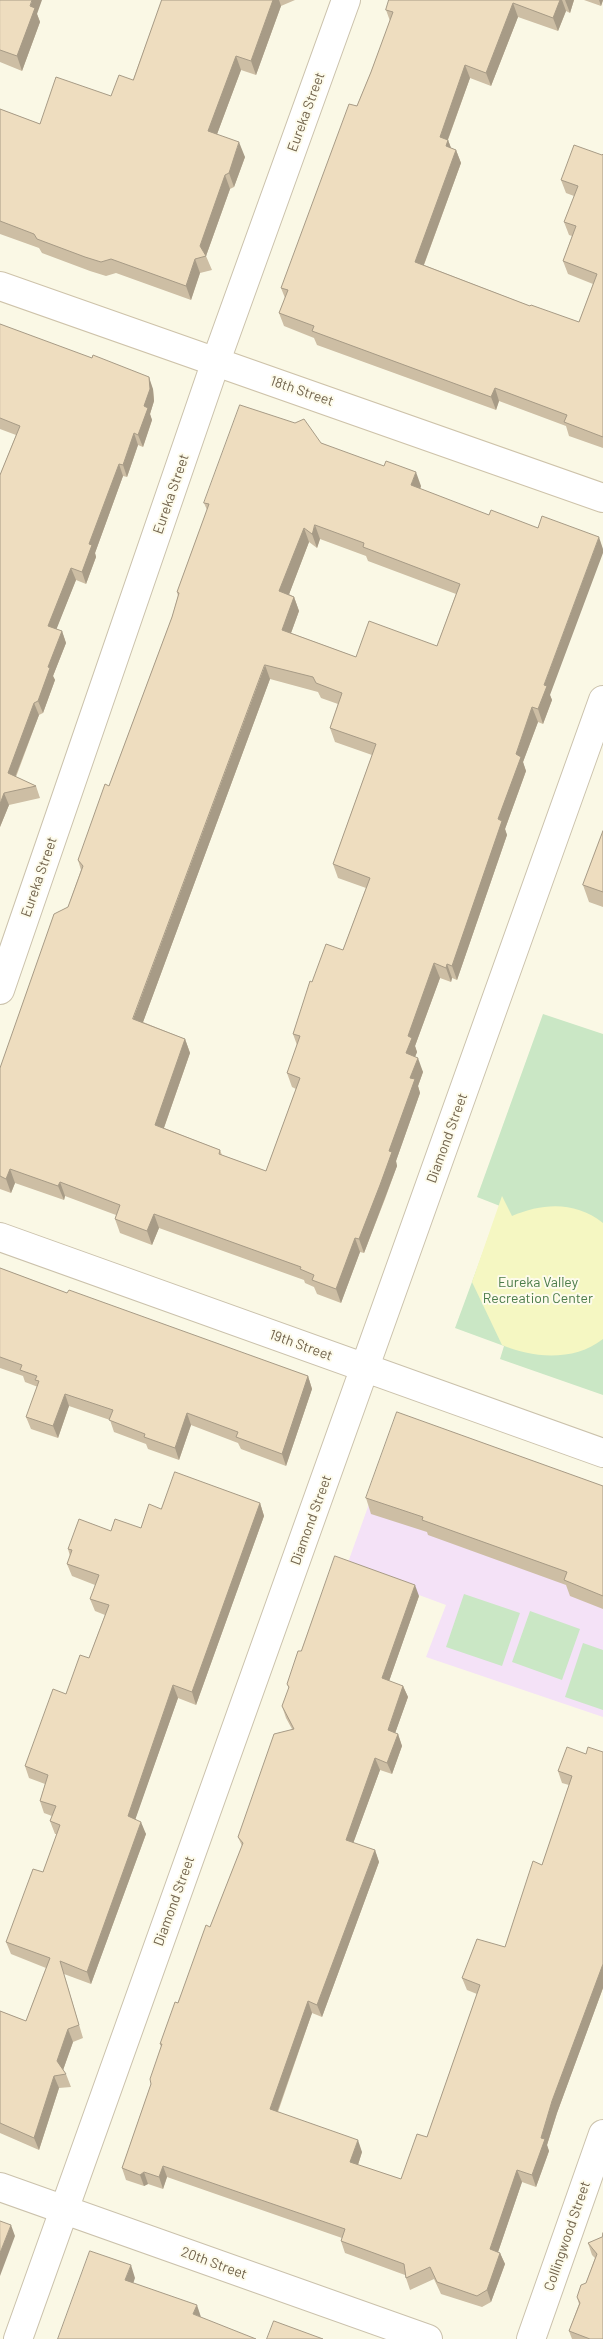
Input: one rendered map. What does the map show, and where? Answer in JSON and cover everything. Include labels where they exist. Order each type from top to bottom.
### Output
[{"type":"street","name":"Eureka Street","points":[[0,990],[216,361],[346,0]]},
{"type":"street","name":"18th Street","points":[[0,286],[603,498]]},
{"type":"street","name":"Diamond Street","points":[[18,2339],[603,700]]},
{"type":"street","name":"19th Street","points":[[0,1238],[603,1453]]},
{"type":"street","name":"Collingwood Street","points":[[530,2339],[603,2134]]},
{"type":"street","name":"20th Street","points":[[0,2187],[428,2339]]},
{"type":"shaded area","points":[[397,1426],[603,1499],[603,1717],[426,1657],[446,1605],[346,1568]]},
{"type":"green space","name":"Eureka Valley Recreation Center","points":[[543,1014],[603,1034],[603,1395],[500,1359],[504,1346],[455,1328],[500,1206],[477,1197]]},
{"type":"green space","points":[[464,1594],[520,1613],[502,1666],[446,1647]]},
{"type":"green space","points":[[530,1611],[580,1629],[562,1680],[512,1662]]},
{"type":"green space","points":[[583,1643],[603,1650],[603,1710],[565,1697]]},
{"type":"sand","points":[[502,1196],[512,1216],[535,1209],[559,1206],[581,1211],[603,1223],[603,1339],[579,1351],[553,1356],[526,1353],[502,1345],[472,1282]]},
{"type":"building","points":[[0,0],[32,0],[30,6],[35,8],[17,56],[0,50]]},
{"type":"building","points":[[162,0],[273,0],[251,61],[236,56],[208,131],[239,142],[229,173],[225,175],[200,246],[206,256],[195,259],[186,286],[111,259],[101,262],[85,257],[37,239],[34,234],[0,221],[0,109],[40,124],[56,77],[111,96],[119,75],[133,80]]},
{"type":"building","points":[[389,0],[560,0],[553,18],[513,3],[486,73],[465,65],[440,137],[448,140],[446,146],[456,150],[415,262],[530,306],[579,322],[597,274],[563,261],[576,226],[564,222],[578,186],[561,180],[574,145],[603,154],[603,437],[564,422],[567,415],[495,388],[491,397],[312,331],[314,326],[279,313],[288,290],[281,288],[349,104],[357,106],[393,12],[386,10]]},
{"type":"building","points":[[0,324],[92,358],[93,355],[149,377],[150,389],[144,406],[148,408],[138,435],[134,433],[123,465],[119,464],[89,544],[92,545],[82,572],[71,568],[48,626],[62,631],[48,667],[50,668],[38,701],[34,703],[8,773],[36,786],[4,793],[0,804],[0,475],[20,426],[0,418]]},
{"type":"building","points":[[240,405],[295,423],[304,419],[321,443],[384,466],[386,461],[416,472],[411,485],[489,515],[491,510],[538,528],[542,516],[599,537],[544,685],[547,686],[538,709],[532,707],[516,754],[521,757],[498,819],[502,821],[452,966],[447,964],[446,968],[434,963],[408,1036],[412,1038],[406,1053],[418,1058],[410,1078],[415,1079],[389,1151],[392,1152],[380,1185],[359,1239],[355,1238],[336,1289],[312,1280],[314,1275],[300,1269],[301,1267],[154,1214],[147,1231],[115,1219],[120,1205],[60,1182],[58,1186],[10,1169],[6,1179],[0,1176],[0,1068],[54,914],[68,907],[83,866],[78,860],[105,784],[109,786],[172,617],[179,593],[177,592],[209,504],[204,503]],"holes":[[[315,525],[364,543],[363,547],[460,584],[437,646],[369,621],[356,657],[282,630],[294,597],[279,591],[304,528],[312,534]],[[265,665],[313,677],[316,683],[342,693],[330,728],[376,744],[333,864],[370,878],[343,950],[326,944],[312,982],[310,981],[293,1034],[300,1036],[287,1073],[300,1078],[266,1171],[219,1154],[220,1150],[155,1125],[185,1039],[133,1019]]]},
{"type":"building","points":[[603,831],[603,892],[583,885]]},
{"type":"building","points":[[0,1268],[67,1293],[69,1290],[308,1376],[282,1454],[236,1437],[238,1432],[187,1413],[175,1448],[144,1437],[145,1434],[109,1420],[113,1410],[65,1394],[53,1426],[26,1417],[39,1381],[35,1380],[37,1376],[20,1370],[22,1365],[0,1357]]},
{"type":"building","points":[[397,1412],[603,1486],[603,1596],[564,1580],[567,1572],[422,1520],[423,1517],[366,1498]]},
{"type":"building","points":[[175,1472],[260,1503],[192,1692],[173,1685],[128,1816],[141,1822],[87,1972],[60,1961],[79,2025],[68,2029],[57,2061],[66,2074],[54,2076],[34,2138],[0,2123],[0,2011],[26,2021],[50,1958],[6,1942],[33,1869],[43,1872],[60,1825],[50,1821],[56,1806],[40,1801],[48,1775],[25,1766],[53,1689],[66,1694],[80,1655],[89,1658],[109,1605],[90,1599],[99,1575],[67,1564],[72,1550],[68,1549],[79,1519],[111,1531],[115,1519],[141,1528],[149,1504],[161,1509]]},
{"type":"building","points":[[335,1556],[415,1585],[382,1678],[403,1686],[388,1730],[398,1734],[387,1763],[375,1758],[346,1840],[375,1850],[317,2005],[308,2001],[270,2109],[358,2140],[350,2162],[401,2179],[417,2134],[427,2137],[480,1985],[462,1978],[477,1939],[505,1947],[533,1861],[542,1865],[572,1776],[558,1771],[567,1747],[586,1754],[588,1747],[603,1752],[603,1964],[552,2101],[541,2138],[545,2139],[532,2175],[517,2170],[490,2249],[500,2253],[487,2290],[477,2296],[437,2282],[430,2267],[406,2278],[404,2264],[341,2241],[345,2229],[163,2166],[159,2177],[144,2172],[140,2175],[122,2168],[151,2084],[150,2079],[162,2044],[160,2044],[175,2002],[178,2003],[206,1925],[210,1927],[243,1843],[238,1837],[274,1734],[294,1729],[282,1706],[289,1687],[287,1684],[298,1651],[301,1651]]},
{"type":"building","points":[[0,2221],[11,2225],[0,2253]]},
{"type":"building","points":[[603,2233],[603,2339],[590,2339],[569,2331],[580,2303],[577,2297],[581,2285],[586,2283],[597,2254],[588,2243],[602,2237]]},
{"type":"building","points":[[90,2251],[131,2265],[125,2280],[197,2305],[193,2314],[256,2339],[58,2339]]},
{"type":"building","points":[[274,2321],[323,2339],[267,2339]]}]
